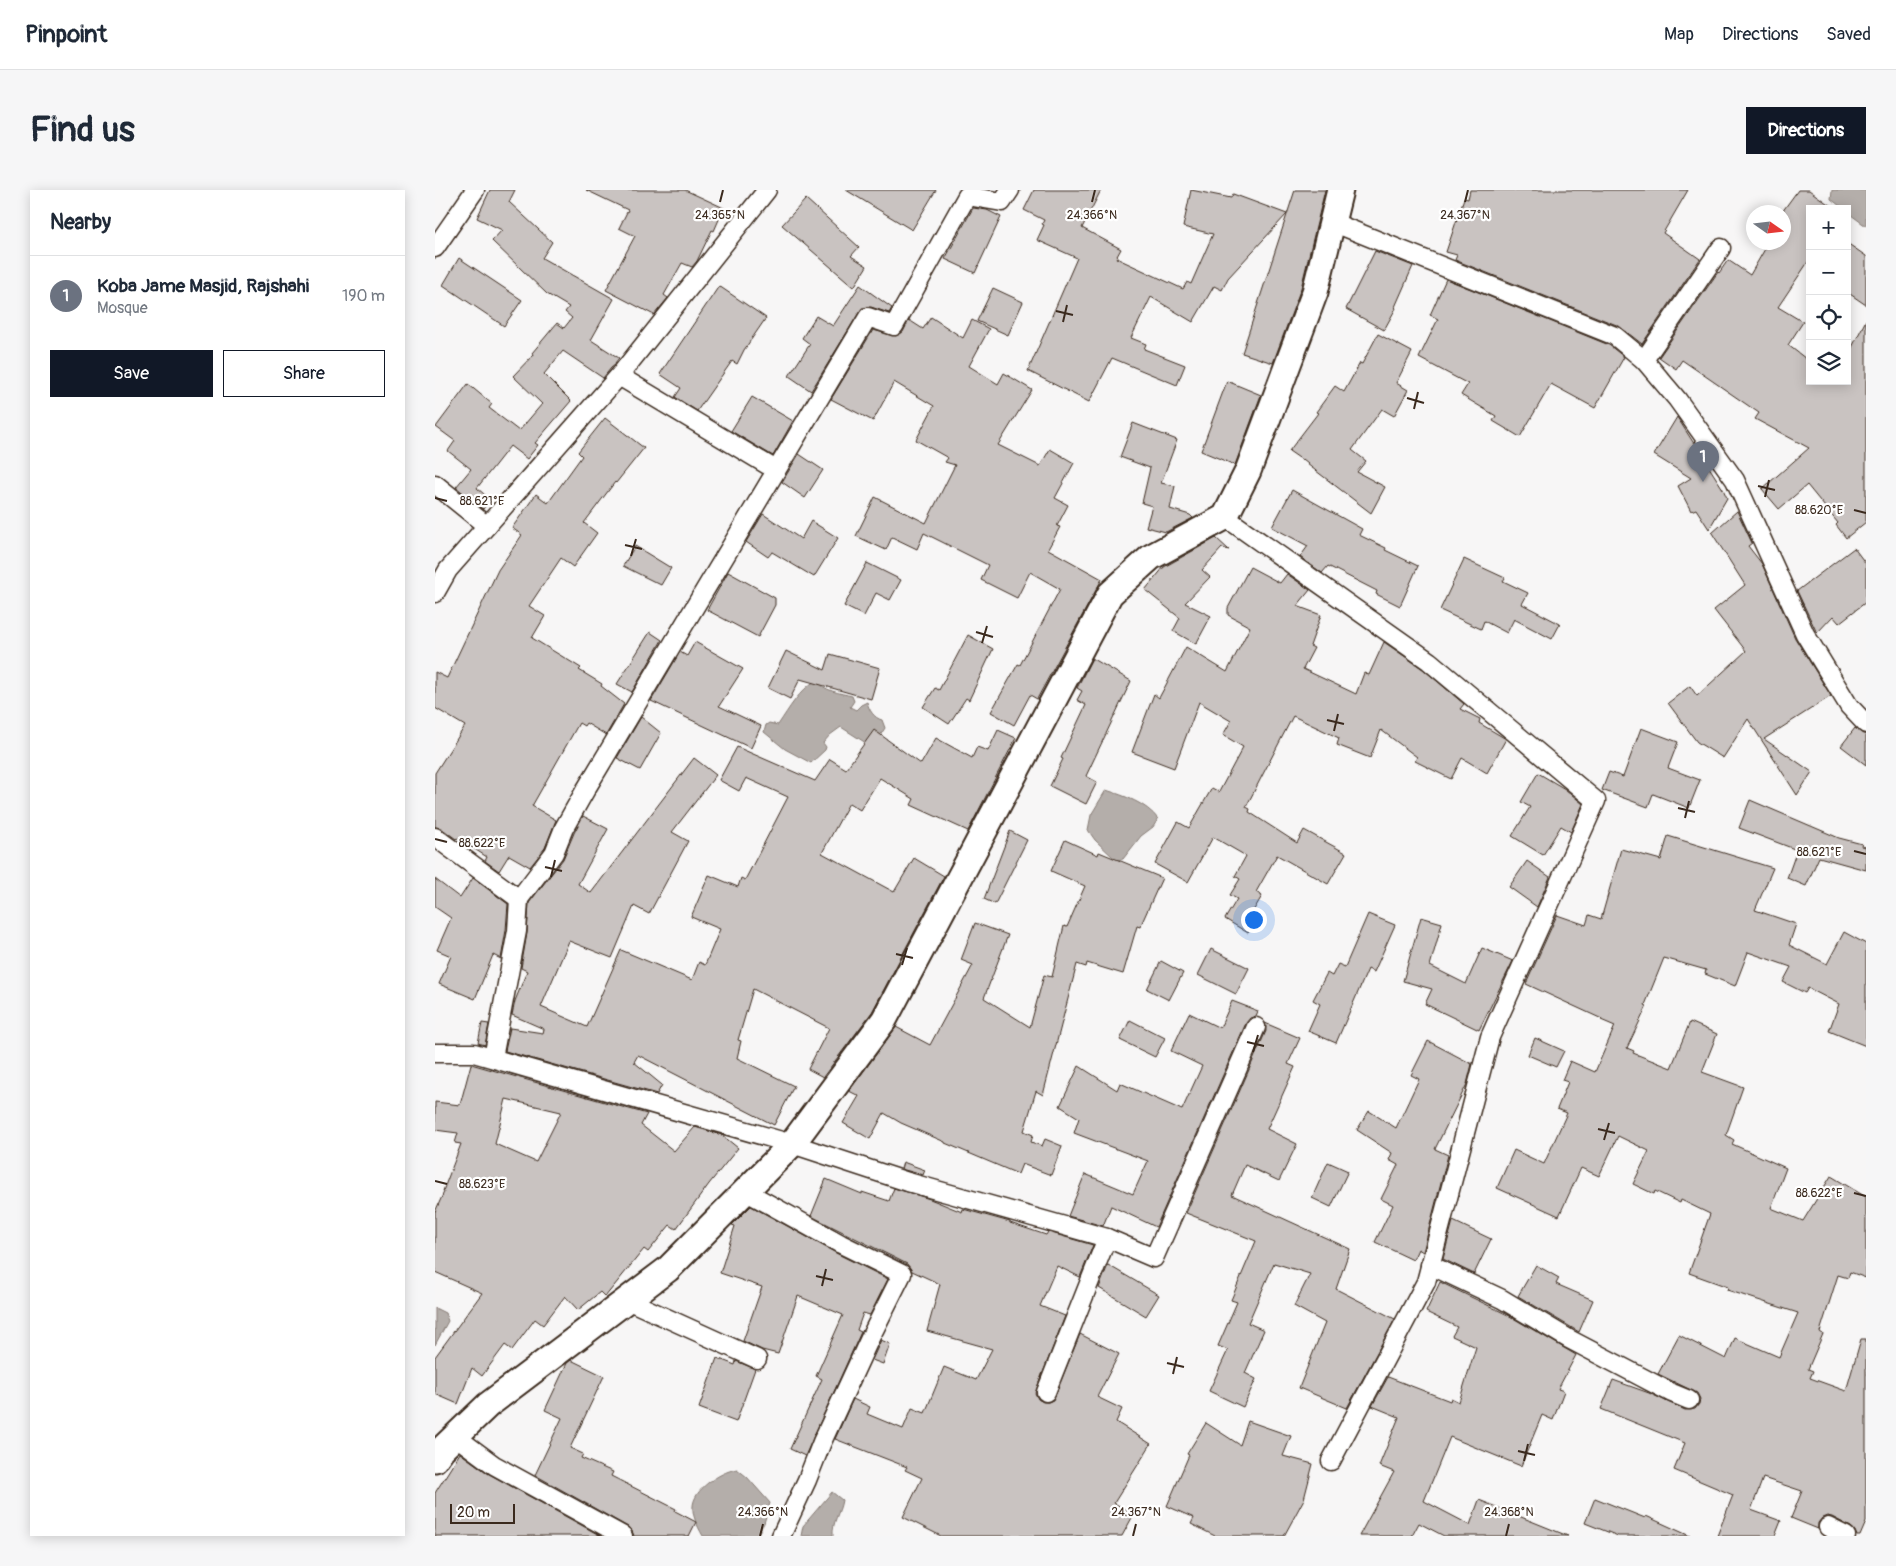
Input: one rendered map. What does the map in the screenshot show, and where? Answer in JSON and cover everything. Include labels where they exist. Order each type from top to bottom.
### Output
[{"type":"main road","points":[[435,1459],[442,1449],[488,1405],[668,1269],[792,1144],[884,1020],[1110,594],[1151,557],[1225,517],[1248,471],[1315,292],[1340,190]]},
{"type":"street","points":[[435,248],[475,190]]},
{"type":"street","points":[[435,593],[449,570],[619,376],[767,190]]},
{"type":"street","points":[[493,1058],[517,931],[519,899],[554,853],[564,828],[585,789],[868,316],[894,326],[967,196],[1002,202],[1009,190]]},
{"type":"street","points":[[1332,222],[1615,336],[1644,360],[1677,399],[1735,480],[1805,634],[1849,706],[1866,724]]},
{"type":"street","points":[[1644,360],[1721,248]]},
{"type":"street","points":[[619,376],[776,470]]},
{"type":"street","points":[[435,484],[487,526]]},
{"type":"street","points":[[1225,517],[1429,661],[1596,801],[1490,1037],[1426,1282],[1331,1461]]},
{"type":"street","points":[[435,837],[519,899]]},
{"type":"street","points":[[435,1053],[474,1053],[493,1058],[792,1144],[908,1182],[982,1202],[1058,1226],[1107,1238],[1153,1258],[1256,1027]]},
{"type":"street","points":[[745,1191],[841,1244],[902,1274],[858,1364],[781,1536]]},
{"type":"street","points":[[1046,1392],[1107,1238]]},
{"type":"street","points":[[1430,1265],[1502,1299],[1569,1339],[1689,1400]]},
{"type":"street","points":[[627,1300],[757,1359]]},
{"type":"street","points":[[455,1436],[494,1465],[623,1536]]},
{"type":"street","points":[[1828,1527],[1846,1536]]},
{"type":"shaded area","points":[[1832,190],[1866,190],[1866,226],[1851,215],[1851,205],[1839,205],[1831,199]]},
{"type":"shaded area","points":[[817,680],[823,687],[837,693],[852,696],[854,701],[850,707],[856,710],[867,702],[872,713],[882,720],[885,728],[876,742],[866,743],[841,727],[823,743],[826,747],[825,750],[811,763],[785,749],[764,732],[766,725],[769,723],[778,725],[800,694]]},
{"type":"shaded area","points":[[1106,790],[1141,804],[1158,819],[1153,827],[1141,836],[1123,859],[1116,860],[1095,840],[1088,830],[1091,815]]},
{"type":"shaded area","points":[[435,1308],[445,1313],[448,1321],[435,1345]]},
{"type":"shaded area","points":[[737,1469],[747,1477],[770,1503],[764,1523],[757,1536],[703,1536],[693,1514],[694,1501],[697,1495],[712,1480],[726,1472]]},
{"type":"shaded area","points":[[832,1492],[842,1500],[833,1536],[801,1536],[803,1526]]},
{"type":"building","points":[[490,190],[515,190],[509,202],[552,242],[542,258],[614,299],[591,340],[619,358],[603,378],[563,351],[544,374],[571,401],[535,443],[538,445],[527,459],[510,446],[477,488],[491,500],[483,509],[456,487],[471,469],[448,451],[455,441],[436,427],[468,384],[492,404],[489,408],[519,431],[542,404],[513,376],[533,355],[532,353],[557,323],[564,328],[572,318],[565,312],[569,307],[547,294],[492,241],[502,230],[477,218]]},
{"type":"building","points":[[586,190],[685,190],[724,208],[714,231],[712,230],[697,261],[692,267],[682,263],[664,295],[668,298],[654,315],[606,290],[635,236],[619,228],[628,210]]},
{"type":"building","points":[[846,190],[936,190],[912,230]]},
{"type":"building","points":[[1034,190],[1101,190],[1082,228],[1121,249],[1116,258],[1183,289],[1187,282],[1191,284],[1213,234],[1183,227],[1191,190],[1231,198],[1233,194],[1287,214],[1228,278],[1222,290],[1214,286],[1193,322],[1151,297],[1131,338],[1146,344],[1144,349],[1185,365],[1177,385],[1112,358],[1089,402],[1028,371],[1077,258],[1037,240],[1044,225],[1042,224],[1044,220],[1024,210]]},
{"type":"building","points":[[1295,190],[1325,190],[1301,288],[1273,363],[1242,353]]},
{"type":"building","points":[[1470,190],[1688,190],[1663,233],[1700,259],[1642,344],[1619,326],[1455,260],[1457,255],[1446,252],[1464,198],[1468,199]]},
{"type":"building","points":[[1798,190],[1809,190],[1830,205],[1806,205],[1806,265],[1778,307],[1803,322],[1788,345],[1806,359],[1806,385],[1851,385],[1851,349],[1866,320],[1866,522],[1846,538],[1836,525],[1838,523],[1807,485],[1779,509],[1762,489],[1809,448],[1755,419],[1759,413],[1682,360],[1676,369],[1659,357],[1728,260],[1750,275],[1764,250],[1791,250],[1791,205],[1787,205]]},
{"type":"building","points":[[806,199],[859,247],[851,256],[867,266],[854,287],[782,225]]},
{"type":"building","points":[[973,208],[987,210],[1001,217],[975,273],[945,259]]},
{"type":"building","points":[[1851,246],[1866,256],[1866,305],[1851,295]]},
{"type":"building","points":[[1375,251],[1413,266],[1396,308],[1384,330],[1346,309]]},
{"type":"building","points":[[459,258],[522,300],[504,326],[443,285]]},
{"type":"building","points":[[1446,279],[1609,345],[1624,357],[1595,408],[1551,384],[1520,437],[1493,421],[1496,416],[1461,395],[1468,384],[1419,358],[1438,319],[1430,315]]},
{"type":"building","points":[[860,285],[892,308],[889,313],[871,307],[862,308],[811,391],[789,376],[810,344],[802,338],[816,316],[833,326]]},
{"type":"building","points":[[719,286],[766,318],[744,350],[737,364],[732,361],[697,411],[675,397],[681,388],[660,374]]},
{"type":"building","points":[[993,288],[1023,302],[1008,335],[977,321]]},
{"type":"building","points":[[931,317],[963,338],[972,320],[989,329],[969,366],[998,384],[1004,373],[1032,390],[998,445],[1040,466],[1050,449],[1074,463],[1055,498],[1068,505],[1057,526],[1060,527],[1048,549],[1102,579],[1037,699],[1030,695],[1014,725],[991,712],[1018,664],[1020,665],[1060,589],[1030,572],[1017,598],[981,580],[988,565],[924,533],[917,549],[892,537],[886,550],[856,536],[875,497],[926,523],[955,465],[945,462],[948,458],[916,440],[934,406],[894,382],[873,421],[831,399],[873,330],[896,336],[903,332],[909,320],[923,329]]},
{"type":"building","points":[[1378,334],[1412,352],[1396,383],[1408,390],[1394,416],[1382,409],[1352,450],[1366,461],[1357,472],[1385,487],[1371,513],[1303,459],[1289,451],[1318,413],[1316,412],[1335,386],[1344,392]]},
{"type":"building","points":[[1227,381],[1261,395],[1235,465],[1201,451]]},
{"type":"building","points":[[752,397],[793,421],[773,456],[731,431]]},
{"type":"building","points":[[1677,417],[1727,498],[1709,529],[1696,509],[1691,511],[1678,486],[1691,478],[1654,455]]},
{"type":"building","points":[[605,418],[644,448],[584,523],[597,533],[573,567],[561,558],[529,606],[545,616],[532,638],[581,668],[579,670],[602,684],[601,686],[624,704],[606,735],[586,723],[584,726],[579,723],[532,806],[556,820],[545,848],[530,867],[509,855],[499,871],[485,861],[487,857],[441,828],[435,827],[435,773],[465,726],[435,708],[435,672],[447,678],[498,570],[522,535],[512,528],[536,494],[548,503],[582,456],[578,452]]},
{"type":"building","points":[[1133,423],[1177,440],[1161,483],[1175,486],[1170,509],[1190,515],[1193,518],[1166,532],[1146,527],[1152,506],[1142,503],[1150,468],[1120,457]]},
{"type":"building","points":[[799,454],[823,470],[805,498],[782,482]]},
{"type":"building","points":[[1292,490],[1362,529],[1359,535],[1418,566],[1400,606],[1376,594],[1377,591],[1328,566],[1322,573],[1300,557],[1308,546],[1272,527]]},
{"type":"building","points":[[1737,511],[1752,543],[1748,546],[1762,564],[1795,638],[1831,696],[1764,739],[1812,772],[1797,795],[1748,719],[1723,758],[1697,742],[1668,703],[1690,686],[1697,696],[1746,651],[1714,610],[1745,585],[1712,533]]},
{"type":"building","points":[[763,514],[801,539],[811,521],[838,538],[814,577],[772,552],[768,557],[746,542]]},
{"type":"building","points":[[1216,538],[1229,550],[1222,548],[1202,570],[1210,577],[1185,603],[1211,616],[1196,644],[1173,631],[1180,618],[1145,590],[1164,567]]},
{"type":"building","points":[[635,546],[671,568],[661,585],[623,566]]},
{"type":"building","points":[[1854,548],[1866,564],[1866,602],[1839,623],[1833,616],[1817,633],[1797,591]]},
{"type":"building","points":[[1464,559],[1505,578],[1503,581],[1528,593],[1522,604],[1560,624],[1552,639],[1514,619],[1507,633],[1484,621],[1481,629],[1440,610]]},
{"type":"building","points":[[867,563],[901,580],[890,600],[876,593],[864,616],[844,606]]},
{"type":"building","points":[[1250,567],[1280,583],[1287,574],[1310,590],[1297,606],[1321,615],[1310,646],[1314,648],[1303,669],[1356,694],[1364,673],[1369,675],[1384,642],[1423,669],[1464,704],[1460,709],[1480,719],[1479,723],[1506,739],[1487,773],[1462,758],[1451,779],[1415,761],[1417,757],[1381,730],[1370,758],[1337,745],[1339,738],[1293,716],[1246,807],[1250,809],[1249,812],[1297,843],[1304,830],[1346,853],[1328,884],[1277,855],[1256,892],[1262,896],[1252,913],[1258,916],[1248,933],[1225,919],[1237,899],[1230,895],[1240,879],[1235,876],[1246,856],[1213,837],[1188,882],[1155,864],[1178,822],[1189,828],[1212,788],[1219,792],[1243,747],[1223,735],[1231,721],[1199,702],[1174,768],[1132,752],[1154,694],[1159,698],[1186,647],[1227,672],[1250,627],[1228,615],[1228,608]]},
{"type":"building","points":[[728,572],[775,598],[775,605],[758,637],[707,610]]},
{"type":"building","points":[[650,632],[662,640],[632,692],[617,684]]},
{"type":"building","points":[[968,635],[993,649],[969,700],[966,698],[949,724],[923,707],[935,688],[939,690]]},
{"type":"building","points":[[695,642],[743,669],[719,706],[761,726],[751,748],[651,701],[680,652],[687,656]]},
{"type":"building","points":[[786,651],[825,670],[830,654],[880,668],[871,699],[800,679],[790,699],[768,688]]},
{"type":"building","points":[[1092,658],[1131,681],[1086,776],[1097,782],[1086,804],[1050,786],[1086,705],[1077,700],[1082,691],[1077,688]]},
{"type":"building","points":[[641,717],[661,733],[640,770],[617,758]]},
{"type":"building","points":[[1641,728],[1678,742],[1668,768],[1700,780],[1689,808],[1653,794],[1648,807],[1602,790],[1609,772],[1623,777]]},
{"type":"building","points":[[1855,728],[1866,734],[1866,765],[1841,746]]},
{"type":"building","points":[[874,730],[921,764],[936,738],[972,758],[977,747],[988,751],[998,730],[1016,738],[968,831],[911,805],[914,799],[880,778],[860,810],[849,803],[822,853],[894,892],[914,858],[944,876],[872,1012],[823,1077],[808,1069],[829,1028],[753,989],[738,1040],[741,1041],[737,1058],[794,1086],[774,1125],[638,1055],[634,1062],[662,1085],[657,1094],[505,1051],[510,1028],[543,1033],[544,1029],[512,1015],[515,1001],[527,971],[521,968],[527,933],[529,903],[563,859],[583,816],[608,829],[578,884],[591,893],[694,758],[716,775],[672,832],[688,841],[649,914],[634,906],[612,958],[569,941],[541,1007],[587,1027],[621,950],[692,980],[699,962],[705,965],[720,929],[691,917],[709,875],[738,887],[741,878],[745,880],[788,797],[746,778],[739,791],[719,780],[737,747],[815,781],[830,759],[846,769]]},
{"type":"building","points":[[1538,773],[1565,789],[1583,804],[1571,832],[1561,826],[1543,855],[1512,836],[1530,807],[1521,802]]},
{"type":"building","points":[[1750,800],[1839,838],[1862,844],[1861,846],[1866,847],[1866,870],[1819,857],[1806,886],[1787,878],[1797,850],[1739,828]]},
{"type":"building","points":[[1010,831],[1027,840],[995,904],[984,899]]},
{"type":"building","points":[[1668,836],[1773,868],[1755,910],[1796,924],[1789,945],[1827,964],[1844,932],[1866,944],[1866,1046],[1829,1031],[1839,1004],[1808,988],[1805,993],[1783,982],[1791,967],[1748,952],[1735,986],[1705,974],[1706,970],[1664,958],[1645,1005],[1647,1006],[1627,1048],[1634,1051],[1633,1053],[1671,1068],[1690,1022],[1717,1034],[1702,1072],[1743,1087],[1726,1135],[1734,1140],[1732,1144],[1786,1168],[1771,1208],[1803,1221],[1831,1176],[1866,1197],[1866,1278],[1850,1272],[1848,1278],[1838,1275],[1820,1332],[1823,1334],[1808,1369],[1813,1371],[1810,1378],[1846,1391],[1861,1339],[1866,1339],[1866,1522],[1860,1536],[1857,1536],[1851,1527],[1832,1517],[1822,1518],[1818,1523],[1818,1529],[1791,1518],[1802,1491],[1763,1478],[1751,1510],[1781,1521],[1775,1536],[1717,1536],[1733,1495],[1674,1470],[1685,1443],[1601,1409],[1613,1380],[1649,1393],[1685,1410],[1695,1409],[1700,1399],[1697,1393],[1658,1374],[1679,1335],[1726,1359],[1735,1338],[1779,1357],[1798,1313],[1727,1290],[1728,1287],[1689,1273],[1710,1214],[1681,1200],[1680,1203],[1655,1191],[1654,1194],[1633,1184],[1649,1151],[1618,1136],[1599,1176],[1581,1168],[1559,1216],[1497,1188],[1514,1150],[1544,1164],[1567,1113],[1557,1109],[1568,1082],[1562,1080],[1570,1061],[1595,1072],[1615,1026],[1526,984],[1557,915],[1586,925],[1589,915],[1601,919],[1621,849],[1661,860]]},
{"type":"building","points":[[1065,840],[1098,855],[1099,852],[1162,878],[1140,927],[1137,926],[1123,974],[1087,963],[1086,967],[1077,964],[1043,1095],[1036,1091],[1024,1131],[1033,1135],[1031,1142],[1042,1146],[1045,1139],[1062,1146],[1051,1175],[1022,1164],[1018,1174],[901,1123],[884,1113],[870,1139],[843,1123],[859,1096],[849,1091],[896,1027],[930,1045],[973,965],[961,960],[975,923],[1008,935],[984,998],[1030,1027],[1044,975],[1052,977],[1064,926],[1067,927],[1085,886],[1051,871]]},
{"type":"building","points":[[1527,861],[1550,877],[1537,907],[1509,887]]},
{"type":"building","points":[[473,878],[508,904],[501,959],[493,955],[475,999],[439,984],[451,956],[437,950],[451,918],[435,907],[435,879],[460,898]]},
{"type":"building","points":[[1368,914],[1395,925],[1374,972],[1368,969],[1336,1043],[1308,1031],[1320,1004],[1313,1000],[1327,973],[1332,976],[1338,964],[1345,967]]},
{"type":"building","points":[[1421,917],[1442,923],[1430,966],[1466,984],[1482,948],[1513,961],[1479,1030],[1425,1004],[1432,989],[1403,981]]},
{"type":"building","points":[[1211,949],[1249,968],[1236,994],[1198,975]]},
{"type":"building","points":[[1161,961],[1183,973],[1169,1000],[1147,989]]},
{"type":"building","points":[[1232,1001],[1258,1011],[1256,1016],[1250,1018],[1246,1023],[1156,1227],[1111,1206],[1103,1226],[1068,1216],[1085,1174],[1133,1194],[1148,1161],[1074,1133],[1079,1118],[1060,1106],[1079,1066],[1117,1090],[1120,1083],[1182,1110],[1202,1066],[1171,1051],[1189,1013],[1220,1028]]},
{"type":"building","points":[[1130,1020],[1165,1038],[1155,1057],[1120,1040]]},
{"type":"building","points":[[482,1023],[489,1024],[485,1045],[478,1043]]},
{"type":"building","points":[[1265,1023],[1300,1038],[1288,1064],[1295,1067],[1267,1129],[1297,1144],[1279,1181],[1245,1165],[1232,1195],[1350,1249],[1336,1289],[1395,1319],[1347,1408],[1299,1388],[1325,1323],[1294,1306],[1310,1274],[1274,1263],[1248,1323],[1264,1330],[1245,1373],[1256,1379],[1243,1407],[1209,1391],[1228,1350],[1218,1346],[1237,1302],[1231,1300],[1256,1241],[1186,1213],[1266,1031]]},
{"type":"building","points":[[1535,1038],[1564,1051],[1556,1067],[1528,1055]]},
{"type":"building","points":[[1428,1041],[1472,1064],[1467,1084],[1435,1149],[1448,1155],[1423,1252],[1418,1249],[1413,1260],[1375,1242],[1393,1205],[1381,1199],[1398,1165],[1389,1160],[1392,1153],[1357,1130],[1369,1111],[1396,1128],[1419,1079],[1411,1075]]},
{"type":"building","points":[[471,1064],[647,1114],[641,1125],[674,1151],[695,1127],[722,1135],[738,1148],[676,1229],[670,1225],[648,1252],[644,1249],[605,1297],[600,1292],[578,1310],[565,1296],[543,1325],[535,1319],[512,1350],[505,1345],[482,1376],[472,1368],[458,1404],[435,1394],[435,1357],[482,1293],[435,1272],[435,1212],[461,1144],[455,1143],[458,1133],[435,1130],[435,1102],[460,1105]],"holes":[[[506,1099],[561,1112],[536,1162],[495,1144]]]},
{"type":"building","points":[[903,1162],[925,1170],[923,1175],[901,1169]]},
{"type":"building","points":[[1328,1162],[1348,1171],[1331,1207],[1312,1198]]},
{"type":"building","points":[[826,1179],[862,1194],[862,1192],[889,1201],[894,1188],[930,1199],[962,1212],[963,1209],[1010,1222],[1046,1235],[1048,1232],[1093,1245],[1080,1277],[1057,1266],[1040,1306],[1065,1316],[1035,1393],[1038,1399],[1043,1402],[1053,1400],[1080,1334],[1119,1354],[1097,1397],[1122,1409],[1116,1422],[1151,1444],[1114,1503],[1134,1514],[1122,1536],[941,1536],[903,1517],[922,1478],[905,1470],[907,1467],[835,1439],[853,1399],[870,1407],[867,1414],[903,1429],[912,1408],[925,1413],[944,1367],[976,1380],[992,1349],[927,1331],[940,1284],[912,1271],[907,1264],[811,1216]]},
{"type":"building","points":[[751,1206],[836,1253],[888,1279],[870,1315],[863,1313],[857,1330],[861,1332],[805,1456],[790,1449],[822,1379],[816,1376],[843,1315],[798,1296],[778,1354],[762,1350],[743,1341],[762,1287],[720,1273],[735,1226],[732,1225]]},
{"type":"building","points":[[1453,1221],[1491,1239],[1474,1274],[1443,1259]]},
{"type":"building","points":[[1108,1265],[1159,1295],[1146,1316],[1099,1288]]},
{"type":"building","points":[[1536,1265],[1559,1278],[1556,1284],[1593,1300],[1579,1332],[1518,1296]]},
{"type":"building","points":[[1440,1282],[1508,1315],[1576,1355],[1558,1389],[1564,1391],[1553,1420],[1542,1415],[1521,1466],[1450,1437],[1424,1501],[1470,1525],[1479,1500],[1568,1536],[1444,1536],[1419,1523],[1412,1536],[1359,1536],[1394,1472],[1379,1466],[1399,1417],[1372,1406],[1388,1377],[1450,1401],[1451,1398],[1459,1402],[1476,1347],[1452,1336],[1457,1327],[1426,1312]]},
{"type":"building","points":[[881,1340],[890,1344],[883,1364],[872,1360]]},
{"type":"building","points":[[717,1358],[735,1365],[736,1361],[755,1369],[736,1422],[699,1408]]},
{"type":"building","points":[[571,1360],[604,1376],[570,1448],[583,1454],[581,1458],[613,1472],[611,1476],[676,1509],[675,1511],[696,1522],[689,1536],[634,1536],[628,1527],[535,1475],[562,1418],[545,1410],[567,1363]]},
{"type":"building","points":[[1248,1421],[1291,1436],[1283,1456],[1313,1464],[1304,1499],[1284,1536],[1215,1536],[1191,1524],[1194,1518],[1167,1506],[1189,1455],[1187,1454],[1206,1423],[1240,1445]]},
{"type":"building","points":[[460,1453],[489,1474],[601,1536],[435,1536],[435,1493]]},
{"type":"building","points":[[1595,1498],[1645,1518],[1646,1516],[1690,1536],[1618,1536],[1585,1523]]},
{"type":"place","name":"Koba Jame Masjid, Rajshahi","points":[[1703,482]]}]
